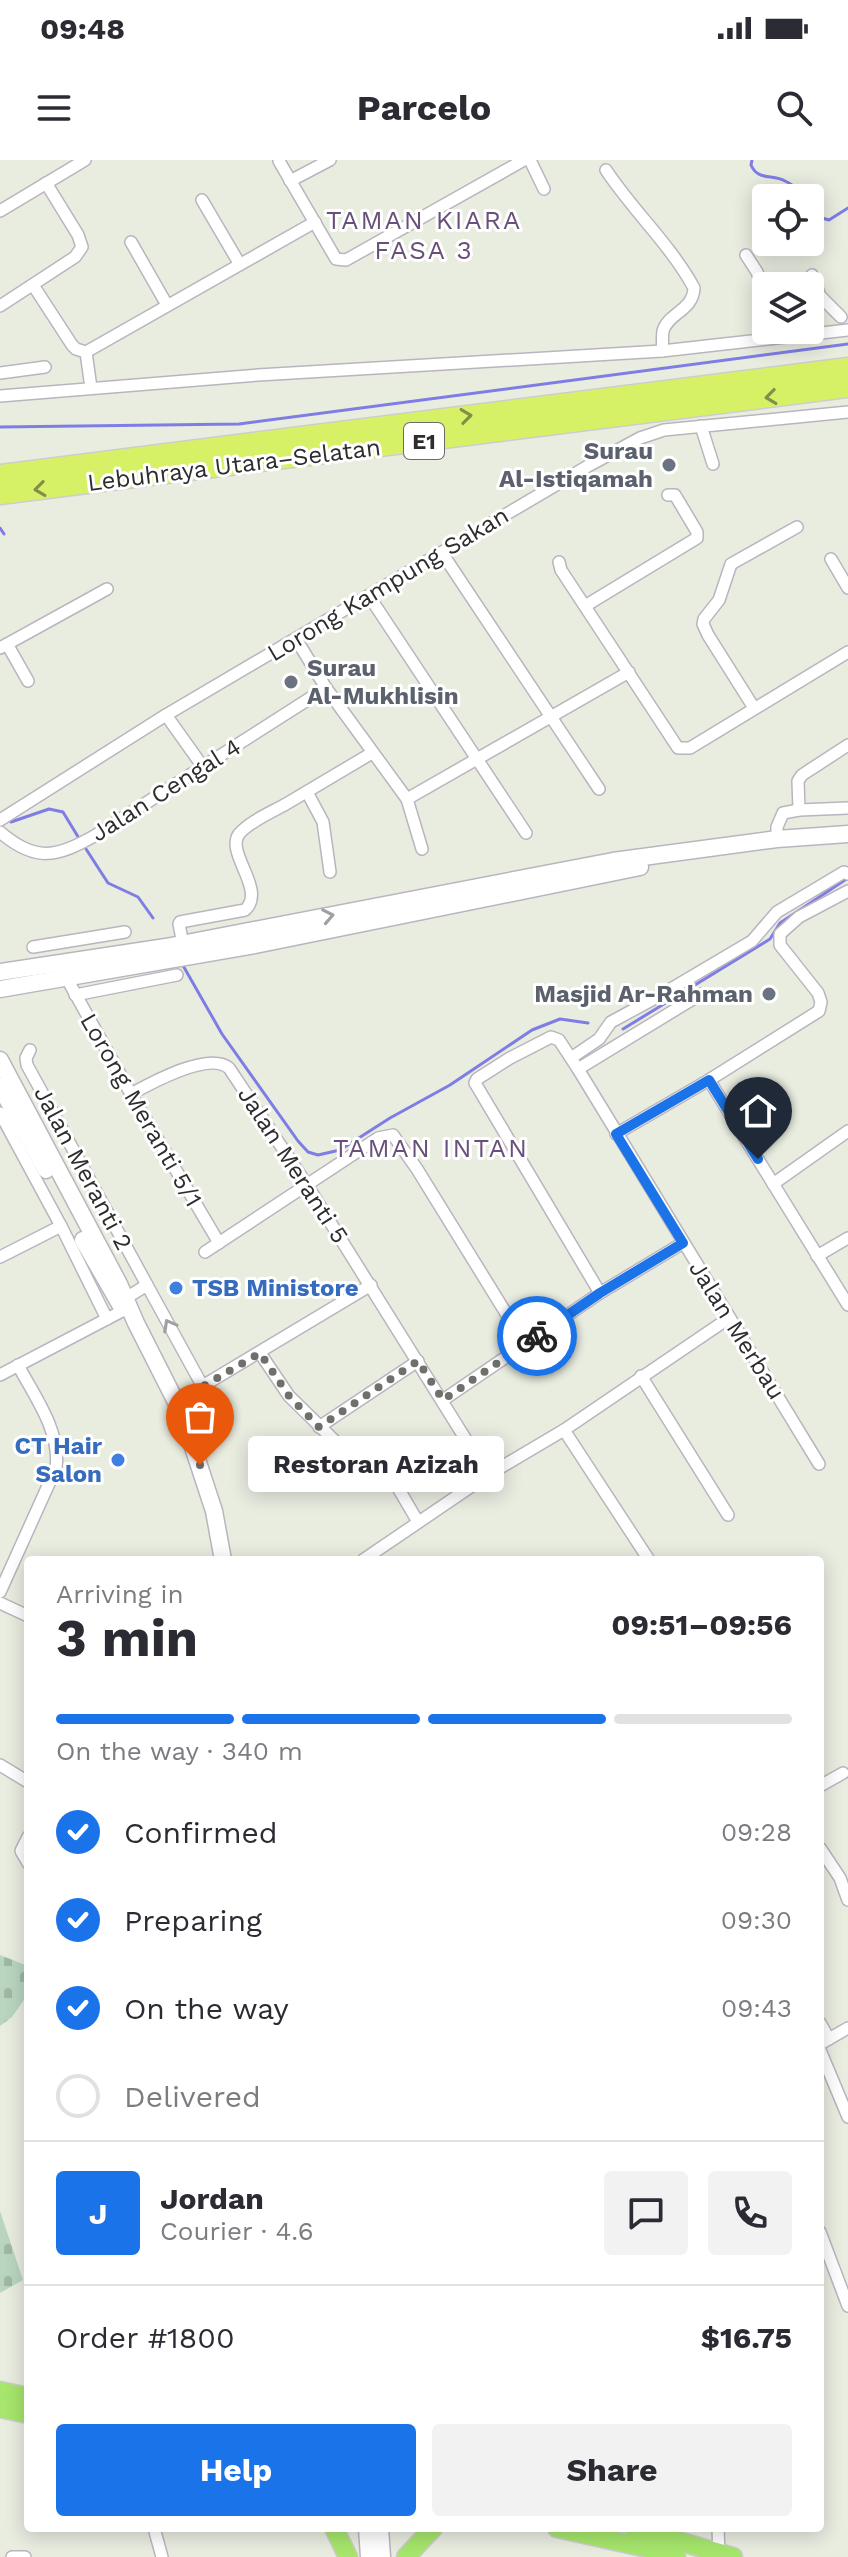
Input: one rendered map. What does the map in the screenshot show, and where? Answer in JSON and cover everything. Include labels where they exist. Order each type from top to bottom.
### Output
[{"type":"highway","name":"Lebuhraya Utara–Selatan","points":[[0,475],[848,368]]},
{"type":"highway","name":"Lebuhraya Utara–Selatan","points":[[0,494],[848,387]]},
{"type":"main road","points":[[2,981],[105,957],[669,861],[707,849],[777,839],[848,834]]},
{"type":"main road","points":[[2,981],[66,977],[255,945],[523,885]]},
{"type":"main road","points":[[0,1060],[176,1402],[213,1507],[222,1556]]},
{"type":"main road","points":[[0,1086],[108,1288],[129,1310]]},
{"type":"main road","points":[[0,2391],[24,2396]]},
{"type":"main road","points":[[0,2408],[24,2413]]},
{"type":"main road","points":[[336,2532],[348,2557]]},
{"type":"main road","points":[[367,2532],[369,2557]]},
{"type":"main road","points":[[380,2532],[382,2557]]},
{"type":"main road","points":[[406,2557],[429,2532]]},
{"type":"main road","points":[[575,2532],[676,2557]]},
{"type":"main road","points":[[647,2532],[723,2556]]},
{"type":"street","points":[[0,211],[85,160]]},
{"type":"street","points":[[290,181],[330,160]]},
{"type":"street","points":[[279,161],[336,259],[350,259],[527,160],[544,189]]},
{"type":"street","points":[[606,170],[626,200],[667,246],[694,288],[690,301],[666,325],[662,351]]},
{"type":"street","points":[[0,306],[75,257],[82,247],[46,183]]},
{"type":"street","points":[[202,200],[239,263]]},
{"type":"street","points":[[33,285],[72,345],[86,352],[315,222]]},
{"type":"street","points":[[131,242],[167,305]]},
{"type":"street","points":[[746,255],[757,272]]},
{"type":"street","points":[[824,299],[844,314],[845,330],[824,331]]},
{"type":"street","points":[[0,396],[662,351],[752,337]]},
{"type":"street","points":[[86,352],[91,388]]},
{"type":"street","points":[[0,373],[45,367]]},
{"type":"street","name":"Lorong Kampung Sakan","points":[[0,820],[166,715],[625,445],[652,433],[848,412]]},
{"type":"street","points":[[701,426],[713,464]]},
{"type":"street","points":[[585,606],[697,538],[697,532],[675,495],[668,495]]},
{"type":"street","points":[[754,708],[708,635],[704,619],[719,600],[731,564],[797,527]]},
{"type":"street","points":[[442,553],[599,789]]},
{"type":"street","points":[[831,559],[848,588]]},
{"type":"street","points":[[559,562],[561,570],[678,748],[690,748],[848,652]]},
{"type":"street","points":[[28,681],[4,646],[107,589]]},
{"type":"street","points":[[369,596],[526,833]]},
{"type":"street","points":[[296,639],[326,688],[407,799],[422,849]]},
{"type":"street","points":[[407,799],[629,672]]},
{"type":"street","name":"Jalan Cengal 4","points":[[0,832],[37,854],[67,850],[96,835],[326,688]]},
{"type":"street","points":[[166,715],[203,767]]},
{"type":"street","points":[[799,810],[798,788],[802,775],[848,745]]},
{"type":"street","points":[[183,944],[180,922],[245,910],[251,904],[253,896],[237,838],[249,827],[372,753]]},
{"type":"street","points":[[307,792],[323,822],[330,872]]},
{"type":"street","points":[[777,839],[777,827],[783,813],[848,808]]},
{"type":"street","points":[[571,1058],[599,1039],[611,1022],[752,941],[784,908],[844,872],[848,874]]},
{"type":"street","points":[[616,1134],[819,1011],[821,1002],[818,993],[780,945],[780,934],[799,917],[848,891]]},
{"type":"street","points":[[33,947],[125,932]]},
{"type":"street","points":[[102,935],[105,957]]},
{"type":"street","points":[[75,995],[177,975]]},
{"type":"street","name":"Lorong Meranti 5/1","points":[[66,977],[219,1243]]},
{"type":"street","points":[[578,1069],[701,994]]},
{"type":"street","name":"Jalan Merbau","points":[[600,1293],[475,1083],[510,1058],[551,1037],[559,1040],[578,1069],[819,1464]]},
{"type":"street","name":"Jalan Meranti 2","points":[[30,1050],[27,1065],[203,1387]]},
{"type":"street","name":"Jalan Meranti 5","points":[[131,1094],[170,1073],[215,1063],[224,1064],[307,1185],[488,1475]]},
{"type":"street","points":[[709,1080],[848,1305]]},
{"type":"street","points":[[0,1113],[107,1319]]},
{"type":"street","points":[[773,1184],[848,1131]]},
{"type":"street","points":[[205,1252],[388,1134],[397,1137],[525,1344]]},
{"type":"street","points":[[0,1257],[61,1226]]},
{"type":"street","points":[[93,1237],[115,1226]]},
{"type":"street","points":[[817,1256],[848,1238]]},
{"type":"street","points":[[443,1400],[600,1293],[683,1243]]},
{"type":"street","points":[[0,1375],[129,1310],[147,1285]]},
{"type":"street","points":[[176,1402],[371,1285]]},
{"type":"street","points":[[369,1556],[488,1475],[564,1430],[729,1318]]},
{"type":"street","points":[[260,1353],[289,1396],[319,1427],[349,1453],[387,1469],[418,1522]]},
{"type":"street","points":[[319,1427],[418,1361]]},
{"type":"street","points":[[0,1592],[5,1567],[56,1468],[57,1460],[57,1448],[49,1425],[18,1365]]},
{"type":"street","points":[[641,1376],[728,1515]]},
{"type":"street","points":[[564,1430],[646,1556]]},
{"type":"street","points":[[0,1603],[24,1614]]},
{"type":"street","points":[[0,1765],[24,1780]]},
{"type":"street","points":[[824,1784],[843,1773]]},
{"type":"street","points":[[824,1854],[840,1878],[848,1900]]},
{"type":"street","points":[[824,2042],[848,2028]]},
{"type":"street","points":[[824,2060],[848,2117]]},
{"type":"street","points":[[824,2243],[848,2306]]},
{"type":"street","points":[[155,2532],[162,2557]]},
{"type":"street","points":[[719,2532],[723,2556]]},
{"type":"street","points":[[12,2557],[25,2557]]},
{"type":"green space","points":[[0,1955],[24,1964],[24,2000],[12,2017],[0,2026]]},
{"type":"green space","points":[[0,2211],[23,2280],[0,2293]]},
{"type":"waterway","points":[[752,160],[751,165],[757,173],[790,184]]},
{"type":"waterway","points":[[824,219],[829,220],[848,208]]},
{"type":"waterway","points":[[0,427],[239,424],[848,344]]},
{"type":"waterway","points":[[0,528],[4,534]]},
{"type":"waterway","points":[[11,822],[49,809],[63,812],[80,840]]},
{"type":"waterway","points":[[86,849],[108,883],[138,897],[153,918]]},
{"type":"waterway","points":[[623,1029],[770,939],[780,923],[848,878]]},
{"type":"waterway","points":[[181,962],[222,1034],[298,1141],[308,1152],[318,1155],[340,1150],[450,1085],[532,1030],[560,1019],[588,1023]]},
{"type":"way so far","points":[[200,1465],[176,1402],[260,1353],[289,1396],[319,1427],[418,1361],[443,1400],[537,1336]]},
{"type":"place","name":"Surau Al-Istiqamah","points":[[669,465]]},
{"type":"place","name":"Surau Al-Mukhlisin","points":[[291,682]]},
{"type":"place","name":"Masjid Ar-Rahman","points":[[769,994]]},
{"type":"place","name":"TSB Ministore","points":[[176,1288]]},
{"type":"place","name":"CT Hair Salon","points":[[118,1460]]},
{"type":"place","name":"Restoran Azizah","points":[[200,1465]]},
{"type":"district","name":"TAMAN KIARA FASA 3","points":[[424,235]]},
{"type":"district","name":"TAMAN INTAN","points":[[431,1148]]},
{"type":"route","points":[[537,1336],[600,1293],[683,1243],[616,1134],[709,1080],[758,1159]]}]
